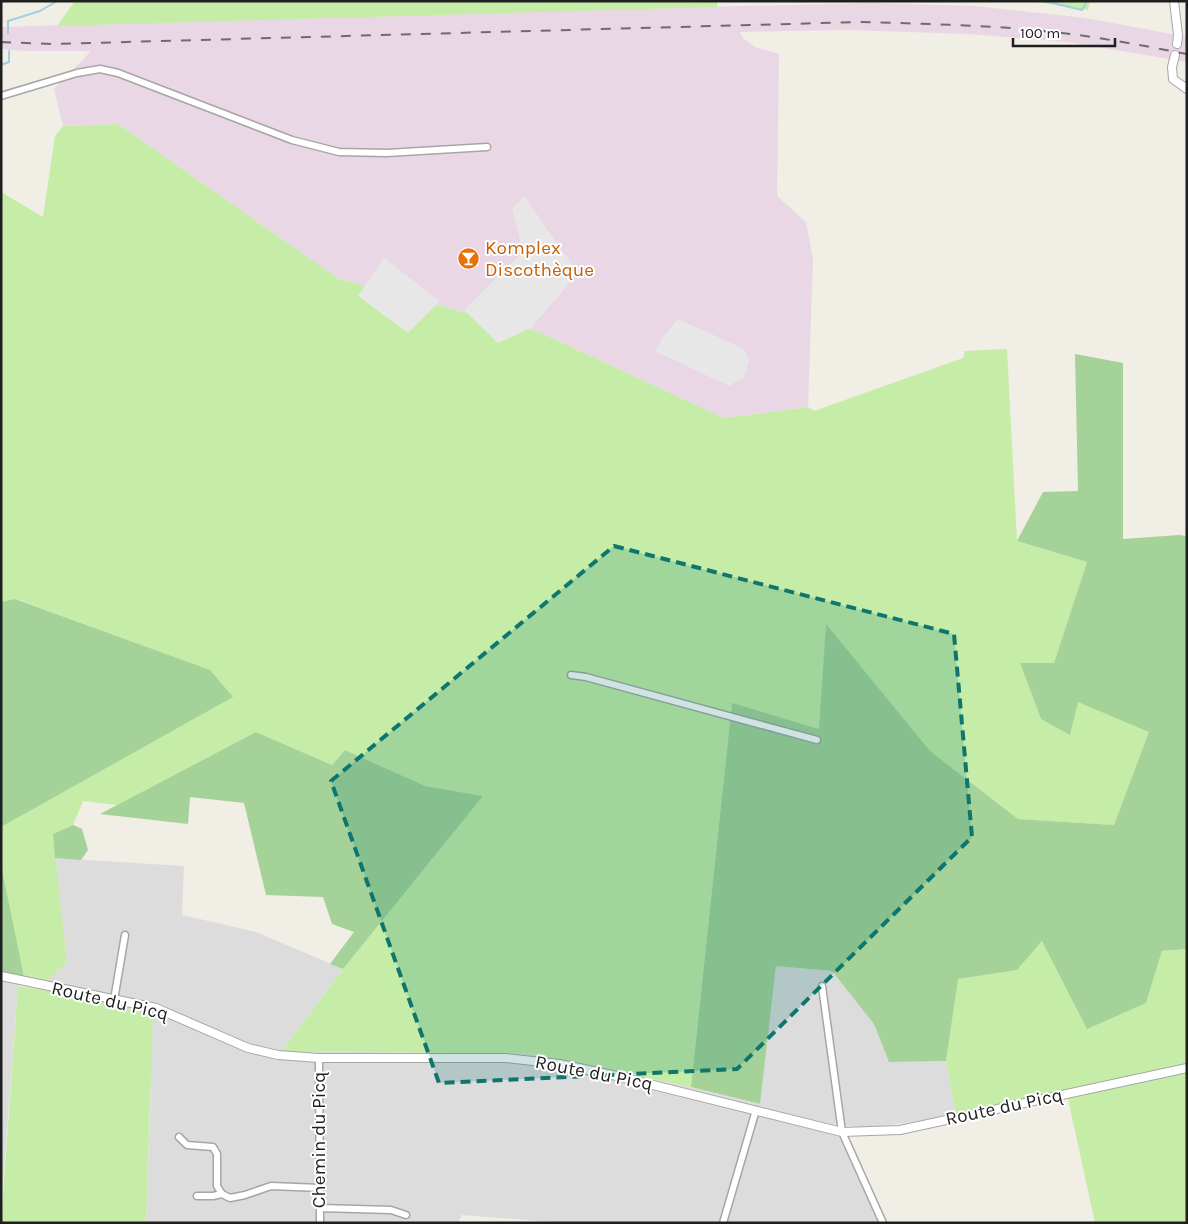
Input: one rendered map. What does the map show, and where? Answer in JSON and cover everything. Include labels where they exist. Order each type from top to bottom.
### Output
[{"type":"street","points":[[1174,1],[1178,35],[1177,44]]},
{"type":"street","points":[[1175,55],[1172,67],[1173,78],[1187,89]]},
{"type":"street","points":[[1,96],[77,73],[100,69],[118,73],[292,140],[339,152],[387,153],[487,147]]},
{"type":"street","points":[[571,675],[586,677],[817,740]]},
{"type":"street","points":[[114,1000],[124,935]]},
{"type":"street","name":"Route du Picq","points":[[1,976],[156,1008],[248,1048],[269,1054],[319,1058],[505,1058],[533,1060],[618,1076],[842,1132],[900,1130],[1187,1068]]},
{"type":"street","points":[[822,986],[842,1132],[883,1223]]},
{"type":"street","name":"Chemin du Picq","points":[[319,1058],[320,1223]]},
{"type":"street","points":[[722,1223],[756,1110]]},
{"type":"street","points":[[179,1137],[188,1145],[213,1147],[217,1154],[217,1186],[222,1194]]},
{"type":"street","points":[[197,1196],[222,1194],[230,1198],[271,1186],[320,1188]]},
{"type":"street","points":[[320,1208],[392,1210],[406,1215]]},
{"type":"highlighted area","points":[[614,546],[954,634],[972,837],[737,1069],[439,1083],[331,781]]},
{"type":"shaded area","points":[[871,3],[975,6],[1086,18],[1187,37],[1187,62],[1067,42],[968,34],[847,30],[740,32],[743,38],[755,47],[779,54],[777,196],[806,222],[813,259],[808,407],[724,418],[539,332],[339,279],[118,124],[63,126],[54,89],[91,51],[1,49],[1,27]]},
{"type":"shaded area","points":[[524,196],[578,273],[531,328],[498,343],[464,310],[523,252],[512,209]]},
{"type":"shaded area","points":[[384,258],[440,301],[408,333],[358,296]]},
{"type":"shaded area","points":[[678,319],[742,348],[749,362],[744,377],[729,386],[655,351],[663,337]]},
{"type":"shaded area","points":[[55,858],[184,866],[182,915],[256,932],[343,969],[282,1051],[530,1054],[691,1087],[759,1104],[776,966],[832,971],[875,1024],[889,1062],[946,1061],[956,1115],[870,1128],[833,1124],[880,1223],[564,1223],[462,1215],[458,1223],[146,1223],[151,1087],[45,990],[47,981],[67,962]]},
{"type":"shaded area","points":[[1,971],[24,977],[18,986],[1,1209]]},
{"type":"green space","points":[[75,1],[717,1],[717,7],[57,26]]},
{"type":"green space","points":[[1032,1],[1090,1],[1088,10]]},
{"type":"green space","points":[[118,124],[339,279],[539,332],[724,418],[808,407],[814,411],[963,358],[965,351],[1007,349],[1017,541],[1087,562],[1054,663],[1020,663],[1041,719],[1070,734],[1078,701],[1150,732],[1114,825],[1018,819],[930,751],[826,625],[820,729],[732,704],[691,1087],[530,1054],[282,1051],[343,969],[483,796],[425,786],[345,750],[332,765],[256,732],[117,805],[83,801],[73,825],[53,834],[67,962],[47,981],[24,977],[1,870],[1,827],[232,697],[209,670],[16,599],[1,602],[1,192],[43,217],[55,136],[63,126]]},
{"type":"green space","points":[[1075,354],[1123,363],[1123,539],[1187,536],[1187,949],[1162,951],[1146,1003],[1087,1029],[1042,941],[1017,970],[958,979],[946,1061],[889,1062],[874,1024],[832,971],[776,966],[760,1104],[691,1087],[732,703],[819,729],[826,624],[930,751],[1018,819],[1114,825],[1149,732],[1078,702],[1070,735],[1041,719],[1020,663],[1054,663],[1087,562],[1017,541],[1043,492],[1078,491]]},
{"type":"green space","points":[[15,599],[210,670],[233,697],[1,827],[1,602]]},
{"type":"green space","points":[[256,732],[332,765],[345,750],[425,786],[483,796],[343,969],[330,964],[354,932],[332,924],[323,897],[266,895],[244,803],[190,797],[188,824],[100,814]]},
{"type":"green space","points":[[73,825],[82,829],[88,850],[81,860],[55,858],[53,834]]},
{"type":"green space","points":[[2,870],[24,977],[1,971]]},
{"type":"green space","points":[[1042,941],[1146,1003],[1162,951],[1187,949],[1187,1223],[1095,1223],[1068,1099],[956,1115],[946,1061],[957,979],[1017,970]]},
{"type":"green space","points":[[18,986],[45,990],[153,1015],[146,1223],[1,1223]]},
{"type":"waterway","points":[[8,33],[8,21],[40,11],[57,1]]},
{"type":"waterway","points":[[1044,1],[1082,10],[1087,1]]},
{"type":"waterway","points":[[1,65],[9,62],[9,51]]},
{"type":"railway","points":[[1,42],[52,44],[861,22],[962,25],[1037,30],[1125,42],[1187,54]]},
{"type":"place","name":"Komplex Discothèque","points":[[469,259]]}]
